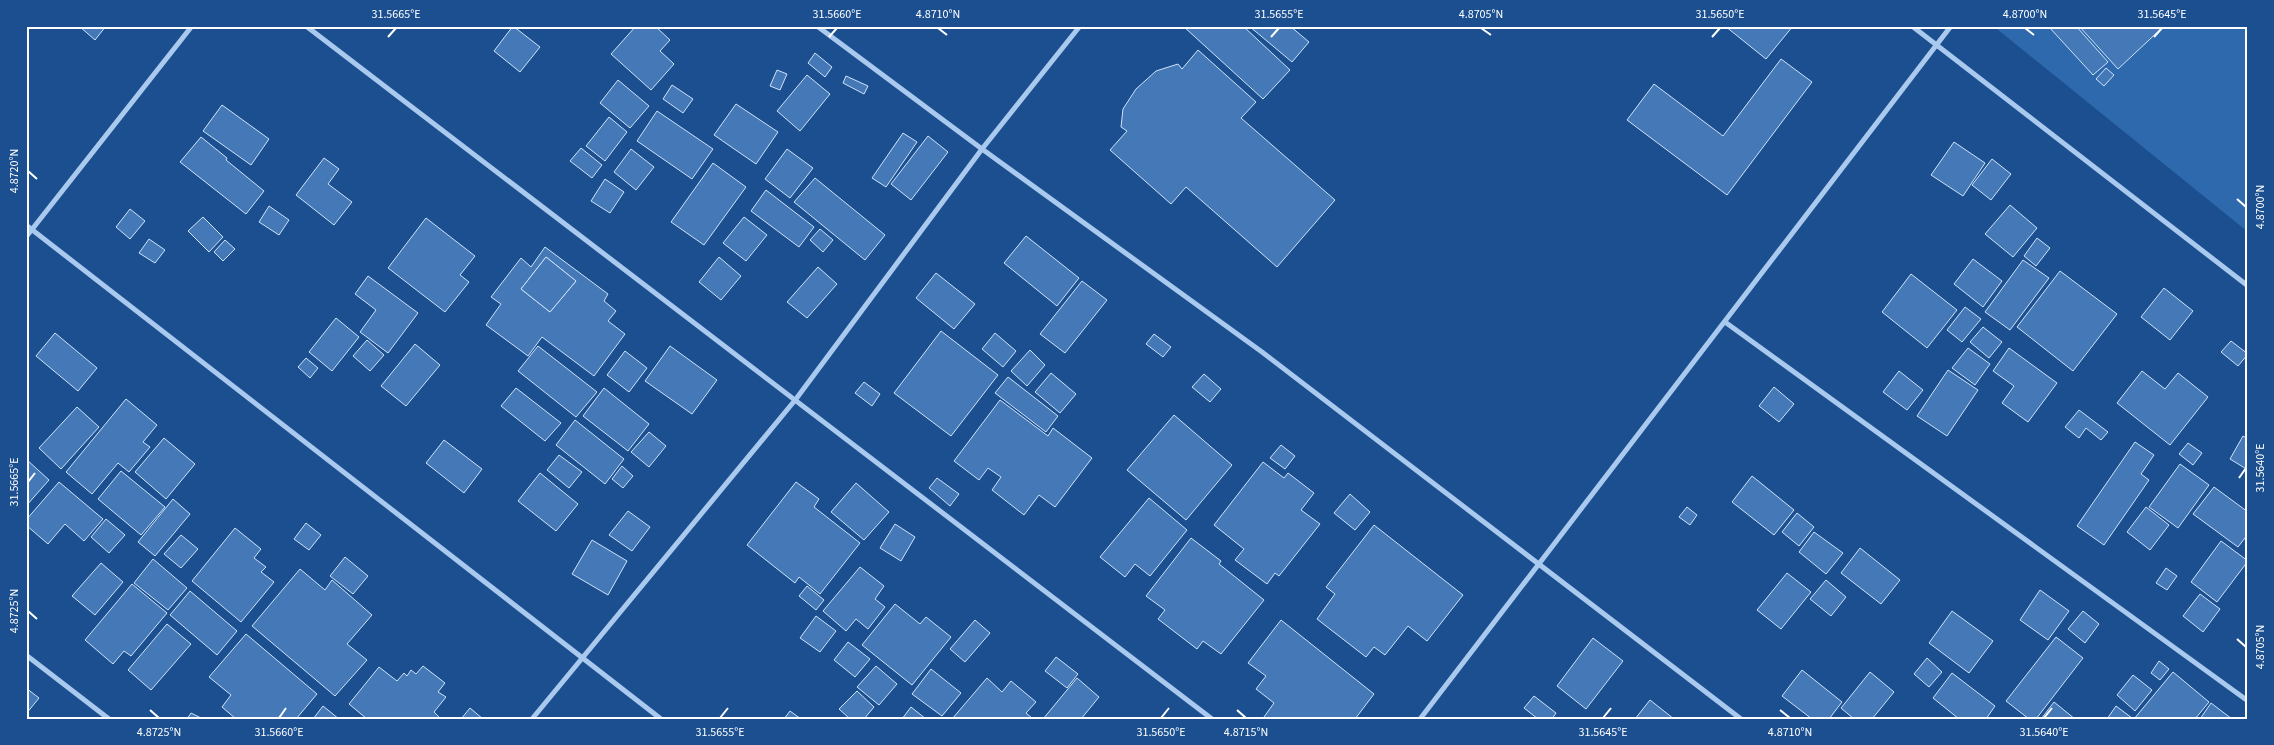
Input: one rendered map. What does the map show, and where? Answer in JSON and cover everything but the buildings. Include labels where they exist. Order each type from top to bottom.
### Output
[{"type":"street","points":[[26,237],[192,26]]},
{"type":"street","points":[[306,26],[1212,719]]},
{"type":"street","points":[[816,26],[1262,352],[1741,719]]},
{"type":"street","points":[[532,719],[796,399],[982,149],[1080,26]]},
{"type":"street","points":[[1912,26],[2248,286]]},
{"type":"street","points":[[1420,719],[1952,26]]},
{"type":"street","points":[[26,225],[661,719]]},
{"type":"street","points":[[1725,322],[2248,701]]},
{"type":"street","points":[[26,655],[109,719]]},
{"type":"shaded area","points":[[1999,26],[2248,26],[2248,232],[1997,29]]}]
